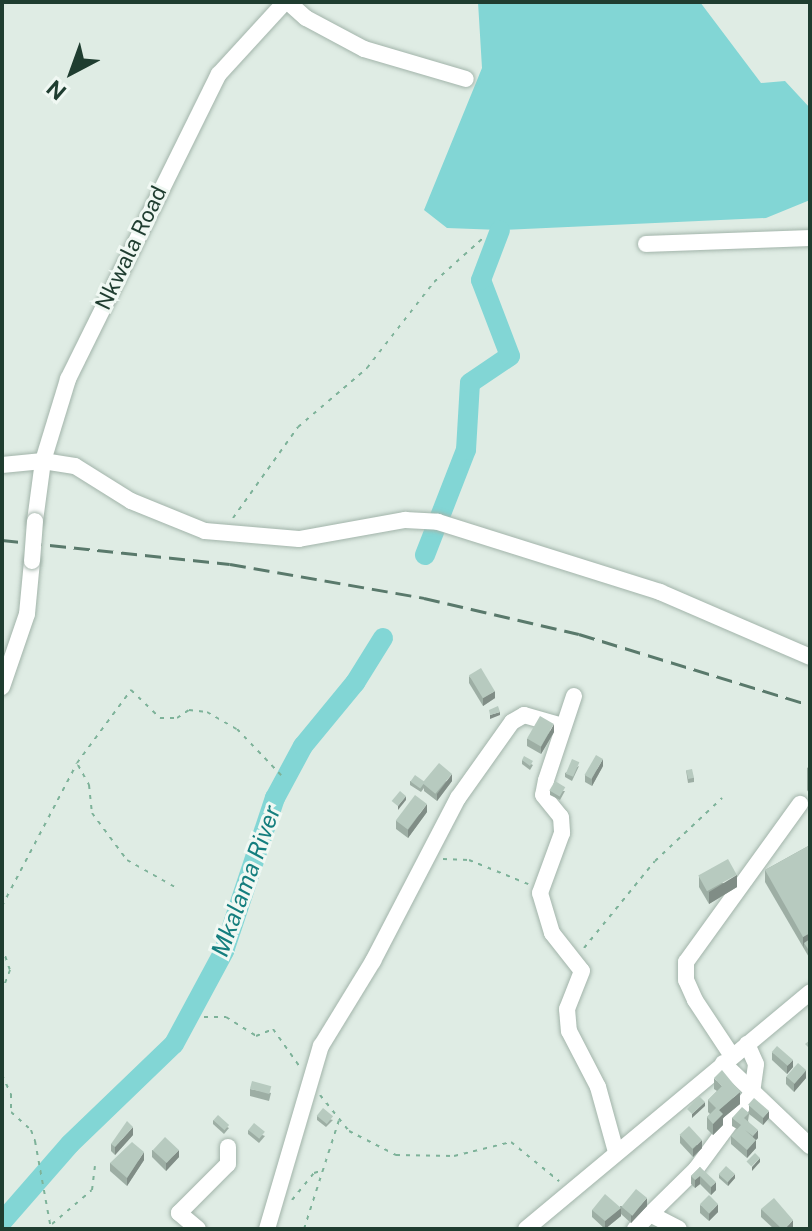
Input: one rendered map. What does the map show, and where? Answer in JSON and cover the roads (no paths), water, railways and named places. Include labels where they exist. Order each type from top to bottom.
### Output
[{"type":"street","points":[[286,2],[306,18],[364,49],[466,79]]},
{"type":"street","name":"Nkwala Road","points":[[2,687],[27,614],[43,461],[68,379],[189,129],[219,74],[286,2]]},
{"type":"street","points":[[646,244],[810,238]]},
{"type":"street","points":[[2,465],[43,461],[75,466],[131,501],[205,531],[299,539],[405,520],[438,522],[660,592],[810,657]]},
{"type":"street","points":[[574,696],[562,726],[543,795],[561,817],[562,833],[540,888],[552,933],[575,958],[582,980],[567,1009],[569,1031],[598,1087],[616,1152]]},
{"type":"street","points":[[267,1229],[309,1080],[333,1020],[373,961],[426,853],[512,722],[524,715],[562,726]]},
{"type":"street","points":[[800,804],[686,962],[686,980],[727,1060],[752,1093],[810,1146]]},
{"type":"street","points":[[526,1229],[810,992]]},
{"type":"street","points":[[635,1229],[696,1169],[752,1093],[756,1064],[747,1044]]},
{"type":"street","points":[[198,1229],[179,1213],[228,1164],[228,1147]]},
{"type":"street","points":[[652,1215],[679,1229]]},
{"type":"water","points":[[478,2],[700,2],[761,83],[785,81],[810,108],[810,200],[766,218],[500,230],[447,228],[424,210],[482,68]]},
{"type":"waterway","name":"Mkalama River","points":[[425,555],[466,450],[470,383],[510,356],[481,280],[500,230]]},
{"type":"waterway","name":"Mkalama River","points":[[2,1222],[70,1144],[174,1044],[224,951],[275,798],[303,746],[355,683],[383,638]]},
{"type":"railway","points":[[2,540],[230,564],[424,598],[579,634],[810,705]]}]
